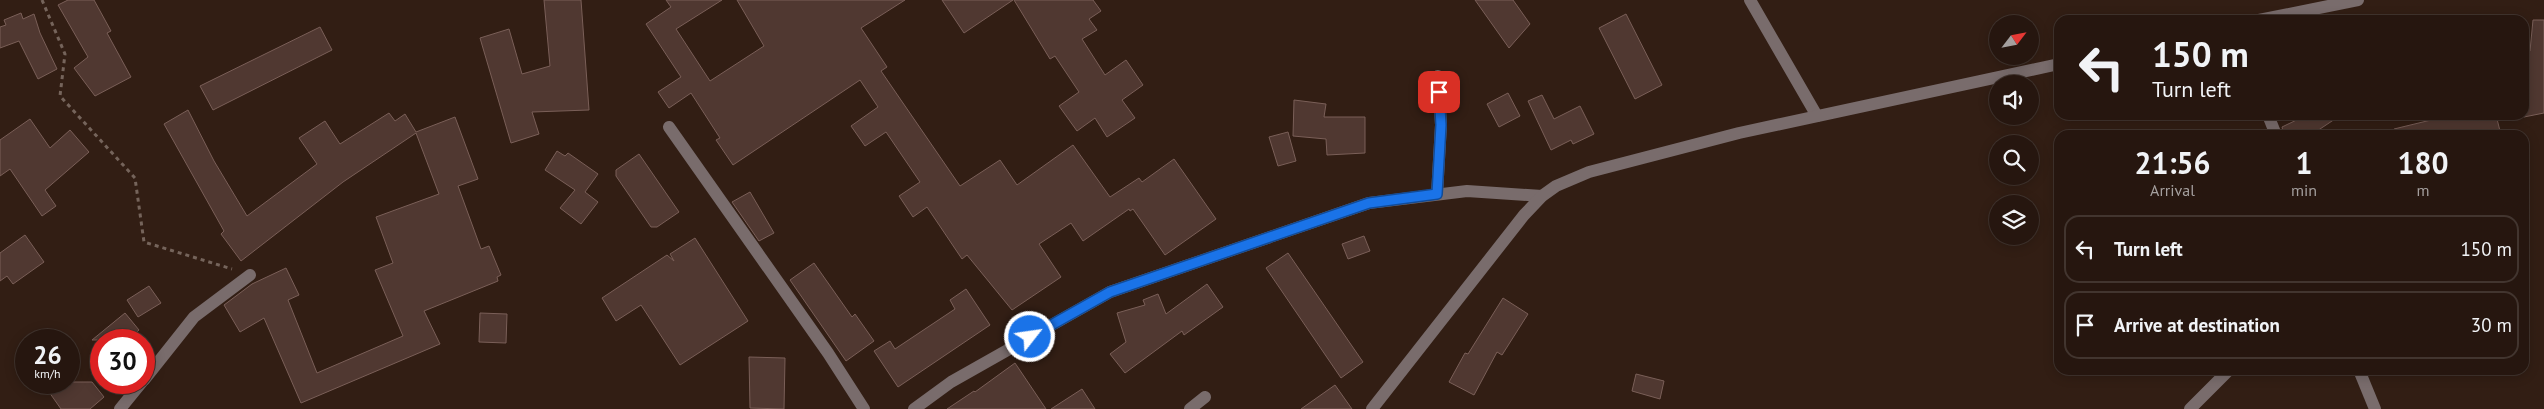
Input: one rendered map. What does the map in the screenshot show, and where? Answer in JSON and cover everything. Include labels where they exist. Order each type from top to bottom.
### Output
[{"type":"street","points":[[1750,0],[1817,116]]},
{"type":"street","points":[[2284,15],[2358,0]]},
{"type":"street","points":[[1372,409],[1542,196],[1556,186],[1589,172],[1730,135],[2054,65]]},
{"type":"street","points":[[1437,194],[1441,125],[1438,76]]},
{"type":"street","points":[[669,127],[828,353],[864,409]]},
{"type":"street","points":[[914,409],[951,382],[1110,292],[1369,203],[1467,191],[1542,196]]},
{"type":"street","points":[[155,366],[194,317],[250,275]]},
{"type":"street","points":[[2190,409],[2224,375]]},
{"type":"street","points":[[2361,375],[2376,409]]},
{"type":"street","points":[[120,409],[132,394]]},
{"type":"street","points":[[1190,409],[1205,397]]},
{"type":"path","points":[[42,0],[65,54],[60,96],[135,178],[144,242],[250,275]]},
{"type":"building","points":[[68,0],[94,0],[111,31],[107,33],[131,77],[95,96],[74,68],[88,57],[58,5]]},
{"type":"building","points":[[544,0],[581,0],[589,110],[532,112],[539,134],[511,143],[480,38],[509,29],[522,74],[550,66]]},
{"type":"building","points":[[666,0],[722,0],[676,29],[710,81],[764,46],[737,0],[905,0],[861,28],[887,67],[881,71],[960,186],[1000,160],[1017,185],[1073,145],[1110,197],[1139,178],[1142,182],[1174,159],[1216,219],[1165,255],[1133,209],[1130,211],[1129,209],[1083,241],[1071,223],[1039,244],[1061,277],[1012,310],[967,255],[962,259],[927,207],[913,217],[899,196],[920,182],[886,132],[865,146],[851,126],[878,107],[860,80],[733,165],[716,140],[720,138],[691,93],[669,108],[658,92],[681,77],[646,24],[671,7]]},
{"type":"building","points":[[942,0],[1013,0],[964,33]]},
{"type":"building","points":[[1014,0],[1093,0],[1101,11],[1089,19],[1097,30],[1082,39],[1105,75],[1126,60],[1143,85],[1122,100],[1135,118],[1107,137],[1095,118],[1077,131],[1059,106],[1079,92],[1055,56],[1050,59]]},
{"type":"building","points":[[1475,0],[1513,0],[1530,24],[1509,48]]},
{"type":"building","points":[[21,13],[23,19],[34,14],[40,33],[57,69],[38,79],[19,41],[0,48],[0,27],[6,25],[4,20]]},
{"type":"building","points":[[1626,14],[1662,85],[1635,99],[1599,28]]},
{"type":"building","points":[[2533,20],[2544,20],[2544,113],[2529,116],[2529,51]]},
{"type":"building","points":[[320,27],[332,50],[213,110],[200,86]]},
{"type":"building","points":[[1508,93],[1520,116],[1499,127],[1487,104]]},
{"type":"building","points":[[1542,95],[1554,119],[1580,106],[1594,134],[1573,144],[1571,140],[1551,150],[1528,101]]},
{"type":"building","points":[[1294,100],[1326,104],[1324,117],[1365,117],[1365,153],[1327,155],[1326,139],[1293,136]]},
{"type":"building","points":[[188,110],[214,161],[247,216],[317,164],[299,138],[325,121],[340,144],[389,113],[395,121],[405,114],[416,132],[455,117],[478,179],[458,186],[481,249],[489,246],[501,275],[497,277],[498,281],[424,311],[440,344],[301,403],[264,318],[240,332],[224,305],[252,284],[286,268],[299,295],[288,300],[317,373],[403,336],[375,270],[393,263],[376,217],[439,194],[416,133],[343,182],[241,261],[221,234],[224,231],[164,124]]},
{"type":"building","points":[[30,119],[50,148],[70,130],[89,152],[45,190],[56,206],[42,216],[10,169],[0,176],[0,140]]},
{"type":"building","points":[[2297,120],[2334,120],[2318,130],[2283,130],[2282,127]]},
{"type":"building","points":[[2431,120],[2497,120],[2500,130],[2394,130]]},
{"type":"building","points":[[1288,132],[1296,161],[1278,166],[1269,137]]},
{"type":"building","points":[[557,151],[565,156],[568,153],[598,174],[585,192],[598,202],[581,224],[560,208],[575,190],[545,170]]},
{"type":"building","points":[[639,154],[679,212],[657,227],[651,227],[616,176],[616,170]]},
{"type":"building","points":[[750,192],[774,233],[759,241],[732,202]]},
{"type":"building","points":[[25,235],[44,262],[13,284],[7,276],[0,281],[0,253]]},
{"type":"building","points":[[1364,236],[1370,251],[1348,259],[1342,244]]},
{"type":"building","points":[[695,238],[748,321],[680,365],[641,305],[616,321],[602,298],[667,255],[674,261],[670,254]]},
{"type":"building","points":[[1288,253],[1363,362],[1341,378],[1266,268]]},
{"type":"building","points":[[814,263],[852,317],[855,314],[874,341],[846,361],[790,280]]},
{"type":"building","points":[[1207,284],[1223,307],[1184,335],[1182,331],[1125,373],[1110,354],[1126,342],[1117,313],[1145,305],[1143,300],[1158,294],[1166,314]]},
{"type":"building","points":[[149,286],[161,303],[138,317],[127,300]]},
{"type":"building","points":[[966,289],[990,325],[898,387],[874,351],[890,341],[895,349],[955,309],[950,300]]},
{"type":"building","points":[[1503,298],[1528,314],[1502,355],[1497,352],[1474,395],[1449,382],[1465,353],[1468,354]]},
{"type":"building","points":[[125,313],[138,329],[105,329]]},
{"type":"building","points":[[480,313],[507,314],[506,343],[479,342]]},
{"type":"building","points":[[749,357],[785,358],[784,409],[750,408]]},
{"type":"building","points":[[1015,363],[1046,409],[947,409],[975,392]]},
{"type":"building","points":[[1636,374],[1664,381],[1660,399],[1632,391]]},
{"type":"building","points":[[80,382],[90,382],[90,394],[102,394],[104,397],[90,409],[61,409],[50,394],[80,394]]},
{"type":"building","points":[[1335,385],[1352,409],[1301,409]]},
{"type":"building","points":[[1082,389],[1095,409],[1051,409]]},
{"type":"route","points":[[1030,337],[1110,292],[1369,203],[1437,194],[1441,125],[1439,92]]}]
